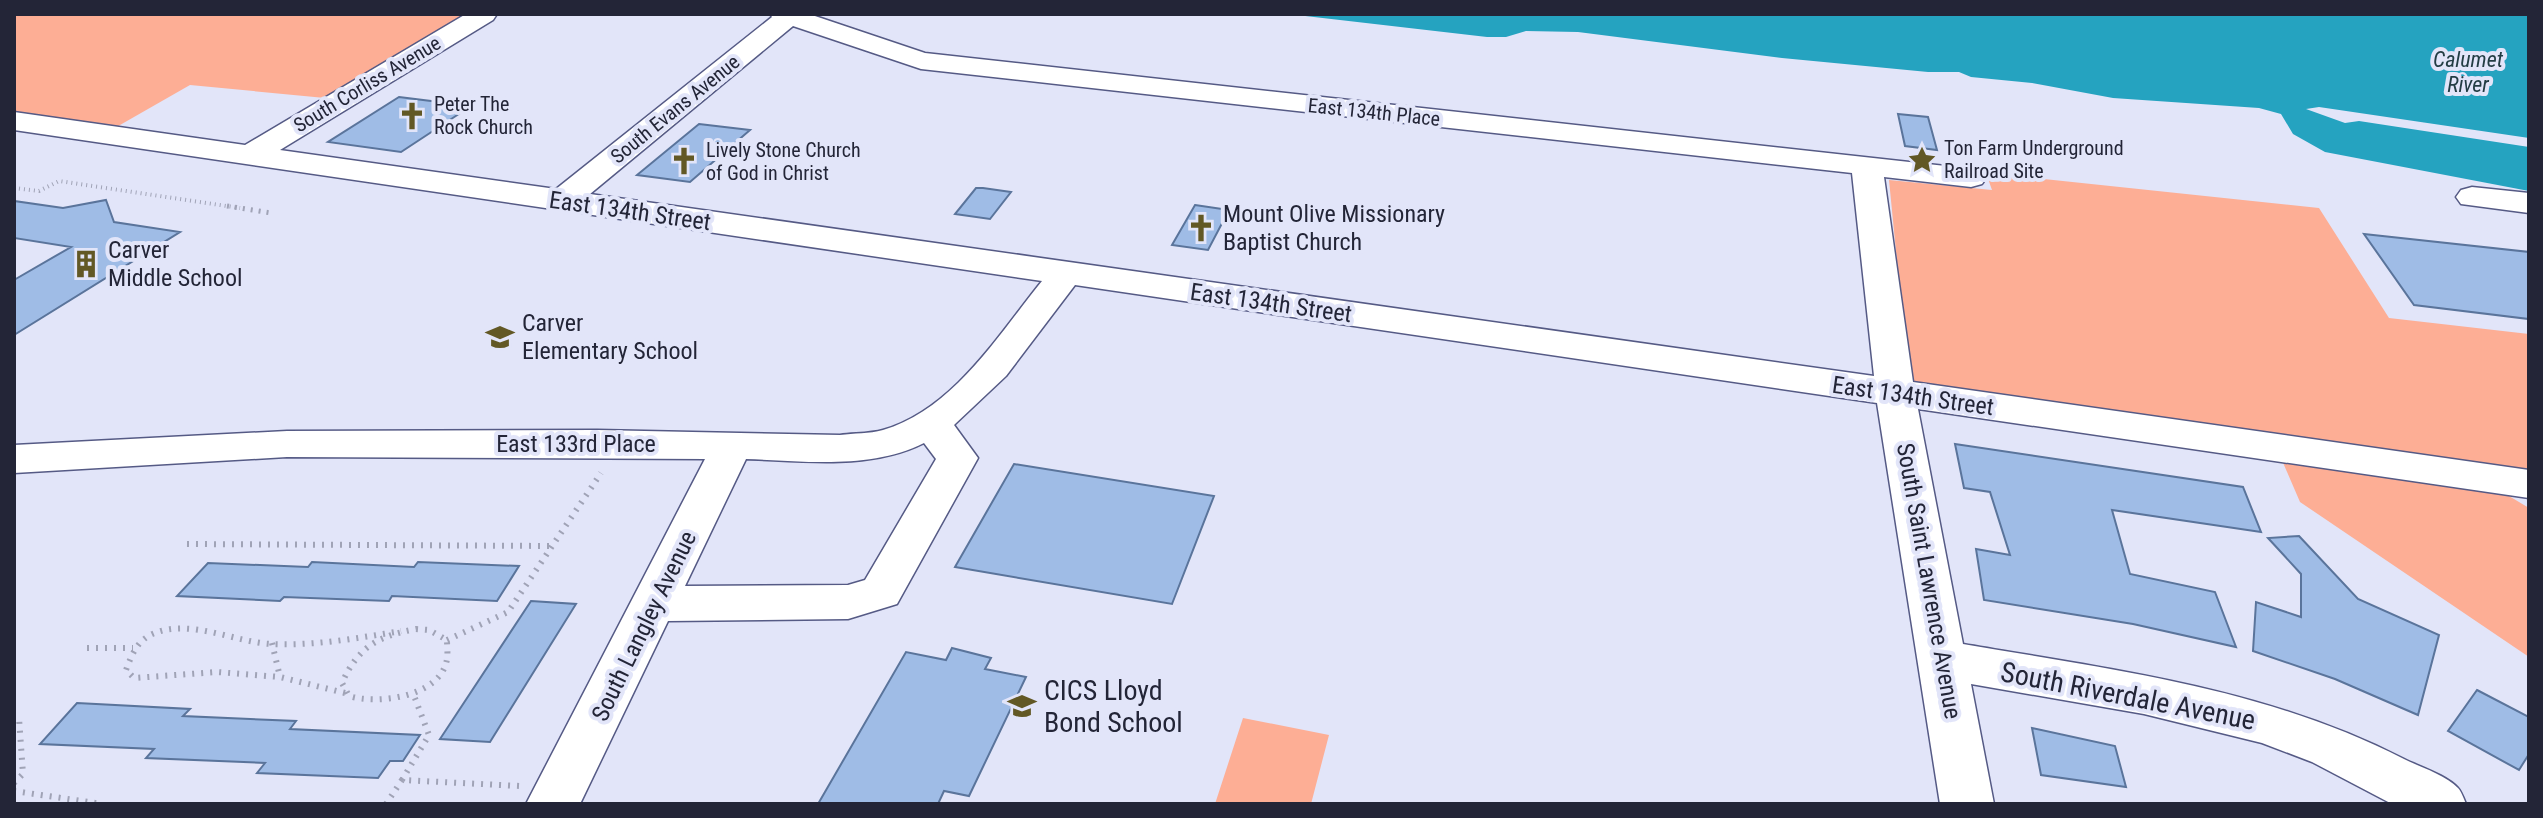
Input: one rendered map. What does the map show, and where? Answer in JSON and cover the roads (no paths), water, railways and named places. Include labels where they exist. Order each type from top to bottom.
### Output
[{"type":"street","name":"South Corliss Avenue","points":[[250,155],[484,14]]},
{"type":"street","name":"East 134th Place","points":[[786,15],[921,61],[1971,177]]},
{"type":"street","name":"South Evans Avenue","points":[[561,201],[786,15]]},
{"type":"street","name":"East 134th Street","points":[[14,121],[2529,484]]},
{"type":"street","name":"South Saint Lawrence Avenue","points":[[1867,167],[1895,393],[1967,804]]},
{"type":"street","points":[[2501,200],[2529,227]]},
{"type":"street","name":"East 133rd Place","points":[[14,459],[287,444],[840,448],[873,445],[899,439],[931,423],[970,393],[1066,274]]},
{"type":"street","points":[[655,604],[848,602],[881,592],[957,458],[931,423]]},
{"type":"street","name":"South Langley Avenue","points":[[538,795],[655,604],[732,446]]},
{"type":"street","name":"South Riverdale Avenue","points":[[1944,660],[2184,703],[2265,722],[2347,756],[2439,804]]},
{"type":"water","name":"Calumet River","points":[[1288,14],[2529,14],[2529,138],[2319,107],[2306,109],[2345,123],[2359,121],[2529,147],[2529,191],[2325,152],[2293,134],[2281,114],[2259,108],[2113,98],[2032,83],[1971,77],[1959,72],[1928,72],[1782,58],[1578,32],[1526,31],[1506,37],[1487,37]]},
{"type":"place","name":"Peter The Rock Church","points":[[412,116]]},
{"type":"place","name":"Ton Farm Underground Railroad Site","points":[[1922,160]]},
{"type":"place","name":"Lively Stone Church of God in Christ","points":[[684,161]]},
{"type":"place","name":"Mount Olive Missionary Baptist Church","points":[[1201,228]]},
{"type":"place","name":"Carver Middle School","points":[[86,264]]},
{"type":"place","name":"Carver Elementary School","points":[[500,337]]},
{"type":"place","name":"CICS Lloyd Bond School","points":[[1022,706]]}]
